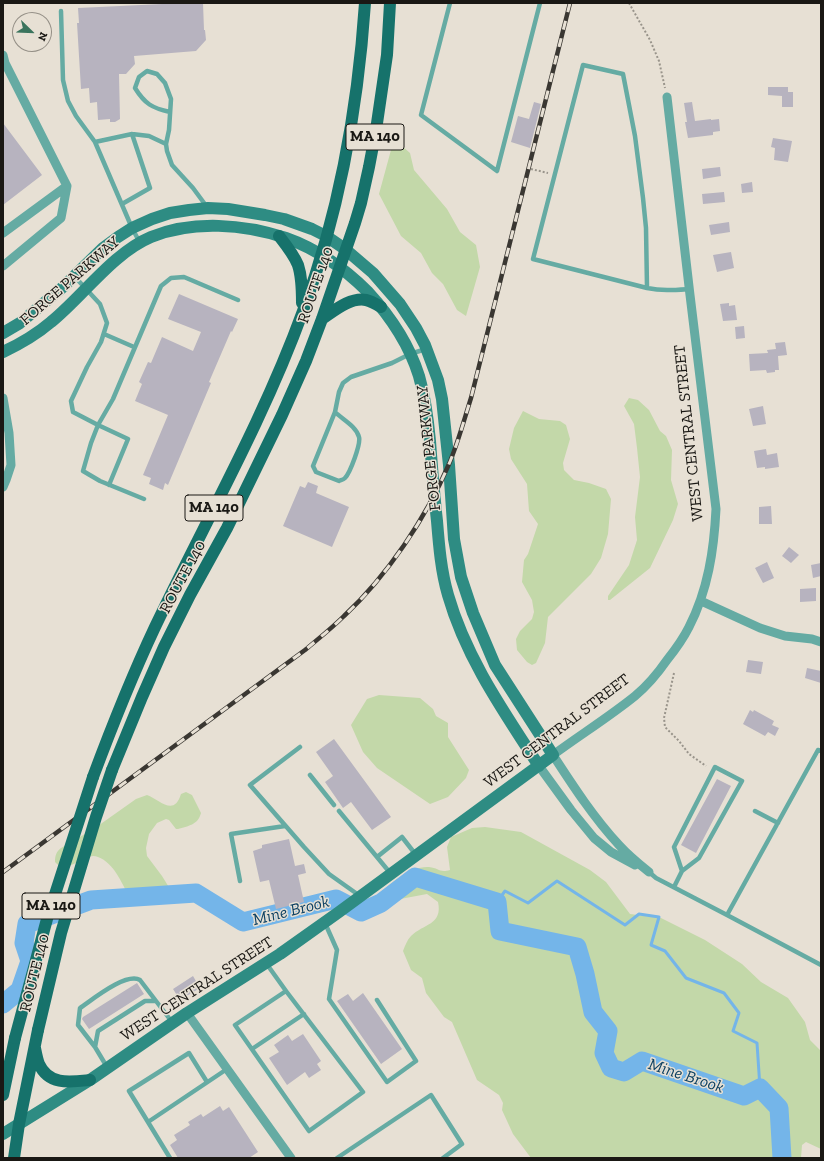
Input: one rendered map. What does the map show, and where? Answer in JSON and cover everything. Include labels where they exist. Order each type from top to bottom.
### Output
[{"type":"main road","name":"ROUTE 140","points":[[3,1095],[15,1038],[47,919],[93,777],[125,694],[155,628],[263,407],[303,312],[338,191],[351,124],[359,67],[365,3]]},
{"type":"main road","name":"ROUTE 140","points":[[19,1124],[38,1030],[61,933],[96,817],[112,770],[164,647],[190,595],[227,528],[279,422],[306,361],[346,250],[361,203],[373,149],[387,55],[390,3]]},
{"type":"main road","points":[[279,236],[298,265],[302,282],[303,312]]},
{"type":"main road","points":[[322,319],[342,306],[356,300],[366,300],[381,307]]},
{"type":"main road","points":[[35,1046],[39,1065],[51,1078],[66,1082],[90,1080]]},
{"type":"main road","name":"MA 140","points":[[14,1158],[19,1124]]},
{"type":"street","points":[[3,266],[61,218],[67,186],[4,60]]},
{"type":"street","name":"WEST CENTRAL STREET","points":[[3,1134],[90,1080],[187,1013],[266,963],[339,912],[636,696],[656,675],[689,628],[701,601],[710,566],[716,509],[689,289],[668,97]]},
{"type":"street","points":[[3,233],[67,186]]},
{"type":"street","name":"FORGE PARKWAY","points":[[3,333],[20,323],[63,287],[103,248],[132,228],[170,213],[208,208],[228,209],[265,215],[298,224],[326,236],[346,250],[377,278],[400,304],[416,328],[426,349],[438,380],[442,399],[449,465],[454,539],[461,577],[473,613],[495,665],[553,755]]},
{"type":"street","name":"FORGE PARKWAY","points":[[3,352],[21,343],[51,323],[120,257],[140,243],[169,231],[206,226],[225,226],[262,231],[300,243],[339,266],[381,307],[402,337],[410,354],[419,377],[427,414],[440,556],[448,594],[460,630],[476,664],[496,699],[539,766]]},
{"type":"street","points":[[3,398],[9,434],[11,465],[3,487]]},
{"type":"street","points":[[701,601],[760,628],[785,636],[821,642]]},
{"type":"street","points":[[553,755],[594,816],[619,846],[649,872]]},
{"type":"street","points":[[539,766],[571,810],[594,838],[612,852],[649,872]]},
{"type":"street","points":[[187,1013],[291,1158]]},
{"type":"lane","points":[[450,3],[421,115],[497,171],[540,3]]},
{"type":"lane","points":[[61,11],[63,80],[68,101],[76,116],[95,142],[132,228],[140,243]]},
{"type":"lane","points":[[647,288],[646,228],[643,198],[623,74],[583,65],[533,259],[647,288],[661,291],[689,289]]},
{"type":"lane","points":[[170,112],[156,109],[142,98],[135,88],[139,77],[147,72],[157,74],[165,82],[171,99],[169,130],[166,144],[167,151],[172,165],[193,188],[208,208]]},
{"type":"lane","points":[[95,142],[132,134],[149,136],[166,144]]},
{"type":"lane","points":[[122,204],[150,188],[132,134]]},
{"type":"lane","points":[[74,276],[100,304],[107,323],[101,342],[71,401],[73,412],[128,439],[109,485]]},
{"type":"lane","points":[[144,499],[100,481],[84,471],[91,443],[98,425],[113,398],[161,286],[171,278],[184,277],[238,300]]},
{"type":"lane","points":[[104,334],[134,347]]},
{"type":"lane","points":[[334,412],[354,428],[359,437],[358,446],[352,465],[345,478],[339,481],[316,472],[313,466],[334,412],[343,383],[351,377],[392,363],[410,354],[426,349]]},
{"type":"lane","points":[[300,747],[250,785],[304,848],[356,899]]},
{"type":"lane","points":[[727,914],[818,750],[821,751]]},
{"type":"lane","points":[[674,887],[682,872],[699,858],[742,781],[715,767],[674,847],[682,872]]},
{"type":"lane","points":[[310,775],[334,805]]},
{"type":"lane","points":[[339,811],[391,874]]},
{"type":"lane","points":[[755,811],[778,824]]},
{"type":"lane","points":[[240,881],[231,834],[285,826]]},
{"type":"lane","points":[[377,857],[402,837],[416,855]]},
{"type":"lane","points":[[649,872],[656,878],[727,914],[821,965]]},
{"type":"lane","points":[[324,922],[337,950],[328,999],[387,1082],[416,1061],[377,1000]]},
{"type":"lane","points":[[266,963],[363,1092],[309,1131],[235,1025],[286,991]]},
{"type":"lane","points":[[108,1068],[95,1047],[78,1025],[80,1008],[119,982],[131,978],[137,978],[172,1024]]},
{"type":"lane","points":[[95,1047],[98,1031],[145,1001],[156,1001]]},
{"type":"lane","points":[[252,1050],[304,1014]]},
{"type":"lane","points":[[170,1158],[129,1091],[189,1053],[207,1082]]},
{"type":"lane","points":[[148,1122],[227,1068]]},
{"type":"lane","points":[[338,1158],[431,1095],[462,1144],[443,1158]]},
{"type":"path","points":[[629,3],[650,40],[659,60],[668,97]]},
{"type":"path","points":[[531,169],[555,175]]},
{"type":"path","points":[[674,673],[664,718],[665,727],[689,754],[706,766]]},
{"type":"green space","points":[[394,139],[410,153],[414,170],[447,209],[460,232],[476,245],[480,267],[466,316],[457,310],[443,284],[432,273],[421,253],[401,236],[379,194]]},
{"type":"green space","points":[[629,398],[638,400],[649,410],[660,431],[666,436],[672,450],[671,480],[678,504],[673,520],[650,568],[610,600],[608,600],[608,596],[629,565],[637,540],[635,517],[640,477],[634,424],[624,406]]},
{"type":"green space","points":[[523,411],[539,419],[560,421],[566,425],[570,439],[563,463],[564,470],[574,480],[606,489],[611,499],[608,534],[601,558],[591,574],[548,617],[545,643],[536,663],[532,665],[527,662],[517,650],[516,639],[520,631],[532,619],[534,612],[532,600],[522,582],[524,560],[528,554],[538,524],[529,511],[527,484],[511,459],[509,449],[514,428]]},
{"type":"green space","points":[[379,695],[420,698],[433,709],[436,716],[448,723],[448,737],[469,770],[466,778],[448,797],[430,804],[377,768],[363,752],[351,725],[367,699]]},
{"type":"green space","points":[[186,792],[192,795],[201,813],[198,820],[189,826],[178,829],[176,829],[169,820],[166,819],[157,823],[149,834],[146,848],[147,856],[175,897],[149,899],[129,896],[113,868],[98,857],[87,857],[65,867],[60,866],[55,862],[56,854],[61,848],[95,828],[136,799],[147,795],[171,806],[175,805],[181,794]]},
{"type":"green space","points":[[485,827],[521,832],[590,870],[606,882],[630,914],[661,918],[705,940],[742,964],[761,982],[788,998],[805,1022],[810,1040],[821,1051],[821,1149],[806,1142],[802,1145],[801,1158],[531,1158],[513,1134],[502,1110],[503,1103],[499,1095],[477,1080],[452,1022],[444,1017],[426,993],[422,978],[411,970],[403,951],[411,936],[435,920],[439,910],[438,902],[427,894],[395,900],[380,893],[403,875],[415,869],[429,867],[441,871],[450,870],[447,847],[451,837],[472,828]]},
{"type":"building","points":[[203,3],[206,40],[196,51],[134,56],[135,64],[126,74],[119,74],[120,119],[115,122],[110,122],[110,119],[98,120],[97,102],[90,103],[89,88],[81,89],[77,23],[79,23],[78,8]]},
{"type":"building","points":[[768,87],[788,87],[788,92],[793,92],[793,107],[782,107],[782,96],[768,95]]},
{"type":"building","points":[[534,102],[541,104],[530,148],[511,142],[518,116],[529,119]]},
{"type":"building","points":[[692,102],[695,121],[719,119],[720,131],[713,132],[713,135],[688,138],[684,103]]},
{"type":"building","points":[[3,123],[42,175],[3,205]]},
{"type":"building","points":[[773,138],[792,141],[788,162],[774,160],[775,148],[771,147]]},
{"type":"building","points":[[720,167],[721,176],[703,179],[702,169]]},
{"type":"building","points":[[752,182],[753,192],[742,193],[741,184]]},
{"type":"building","points":[[724,192],[725,202],[703,204],[702,194]]},
{"type":"building","points":[[729,222],[730,232],[711,235],[709,225]]},
{"type":"building","points":[[731,252],[734,268],[717,272],[713,255]]},
{"type":"building","points":[[179,294],[238,319],[232,332],[231,331],[209,382],[211,383],[168,485],[165,483],[163,490],[149,484],[151,478],[143,475],[168,415],[135,401],[142,384],[139,382],[148,362],[151,363],[162,337],[193,351],[201,332],[168,319]]},
{"type":"building","points":[[729,303],[729,306],[735,305],[737,320],[723,321],[720,304]]},
{"type":"building","points":[[744,326],[745,338],[736,339],[735,327]]},
{"type":"building","points":[[785,342],[787,355],[778,356],[779,370],[767,373],[766,370],[750,371],[749,354],[768,353],[767,350],[776,349],[775,343]]},
{"type":"building","points":[[763,406],[766,424],[753,426],[749,409]]},
{"type":"building","points":[[766,449],[767,455],[777,453],[779,467],[765,469],[765,467],[757,468],[754,451]]},
{"type":"building","points":[[308,482],[318,486],[316,493],[349,507],[332,547],[283,526],[300,486],[305,488]]},
{"type":"building","points":[[771,506],[772,524],[759,524],[759,507]]},
{"type":"building","points":[[789,547],[799,555],[791,563],[782,556]]},
{"type":"building","points":[[767,562],[774,578],[763,583],[755,568]]},
{"type":"building","points":[[821,563],[821,576],[813,578],[811,565]]},
{"type":"building","points":[[816,588],[816,601],[800,602],[800,589]]},
{"type":"building","points":[[748,660],[763,662],[761,674],[746,672]]},
{"type":"building","points":[[807,668],[821,671],[821,683],[805,678]]},
{"type":"building","points":[[750,710],[753,712],[754,710],[774,721],[772,725],[779,728],[775,736],[768,732],[765,736],[743,724]]},
{"type":"building","points":[[334,739],[391,817],[372,830],[351,802],[343,808],[325,782],[333,776],[316,752]]},
{"type":"building","points":[[717,779],[731,786],[696,853],[681,845]]},
{"type":"building","points":[[289,839],[295,866],[304,864],[306,873],[298,875],[304,902],[276,909],[269,880],[260,882],[253,851],[262,848],[262,845]]},
{"type":"building","points":[[193,976],[200,988],[180,1000],[173,989]]},
{"type":"building","points":[[137,983],[144,994],[89,1029],[82,1019],[83,1017]]},
{"type":"building","points":[[363,993],[402,1049],[381,1064],[337,1001],[348,994],[353,1001]]},
{"type":"building","points":[[303,1034],[321,1061],[317,1064],[321,1070],[309,1078],[305,1072],[287,1085],[269,1058],[279,1052],[274,1045],[288,1035],[292,1041]]},
{"type":"building","points":[[220,1106],[223,1111],[229,1107],[258,1152],[249,1158],[178,1158],[170,1145],[177,1140],[174,1135],[190,1125],[188,1122],[201,1114],[203,1117]]},
{"type":"waterway","name":"Mine Brook","points":[[3,1004],[20,990],[30,961],[24,943],[27,924],[91,900],[196,893],[243,922],[336,899],[361,912],[381,903],[415,877],[497,902],[500,931],[577,947],[585,974],[593,1012],[608,1031],[604,1053],[611,1068],[624,1072],[642,1061],[744,1096],[760,1088],[779,1108],[782,1158]]},
{"type":"waterway","name":"Mine Brook","points":[[497,902],[505,891],[528,903],[557,881],[625,925],[639,914],[659,917],[651,945],[665,951],[686,978],[724,993],[739,1013],[733,1031],[757,1043],[760,1088]]},
{"type":"railway","points":[[3,872],[305,650],[335,625],[360,600],[390,565],[404,545],[429,505],[440,484],[458,440],[471,398],[570,3]]}]
